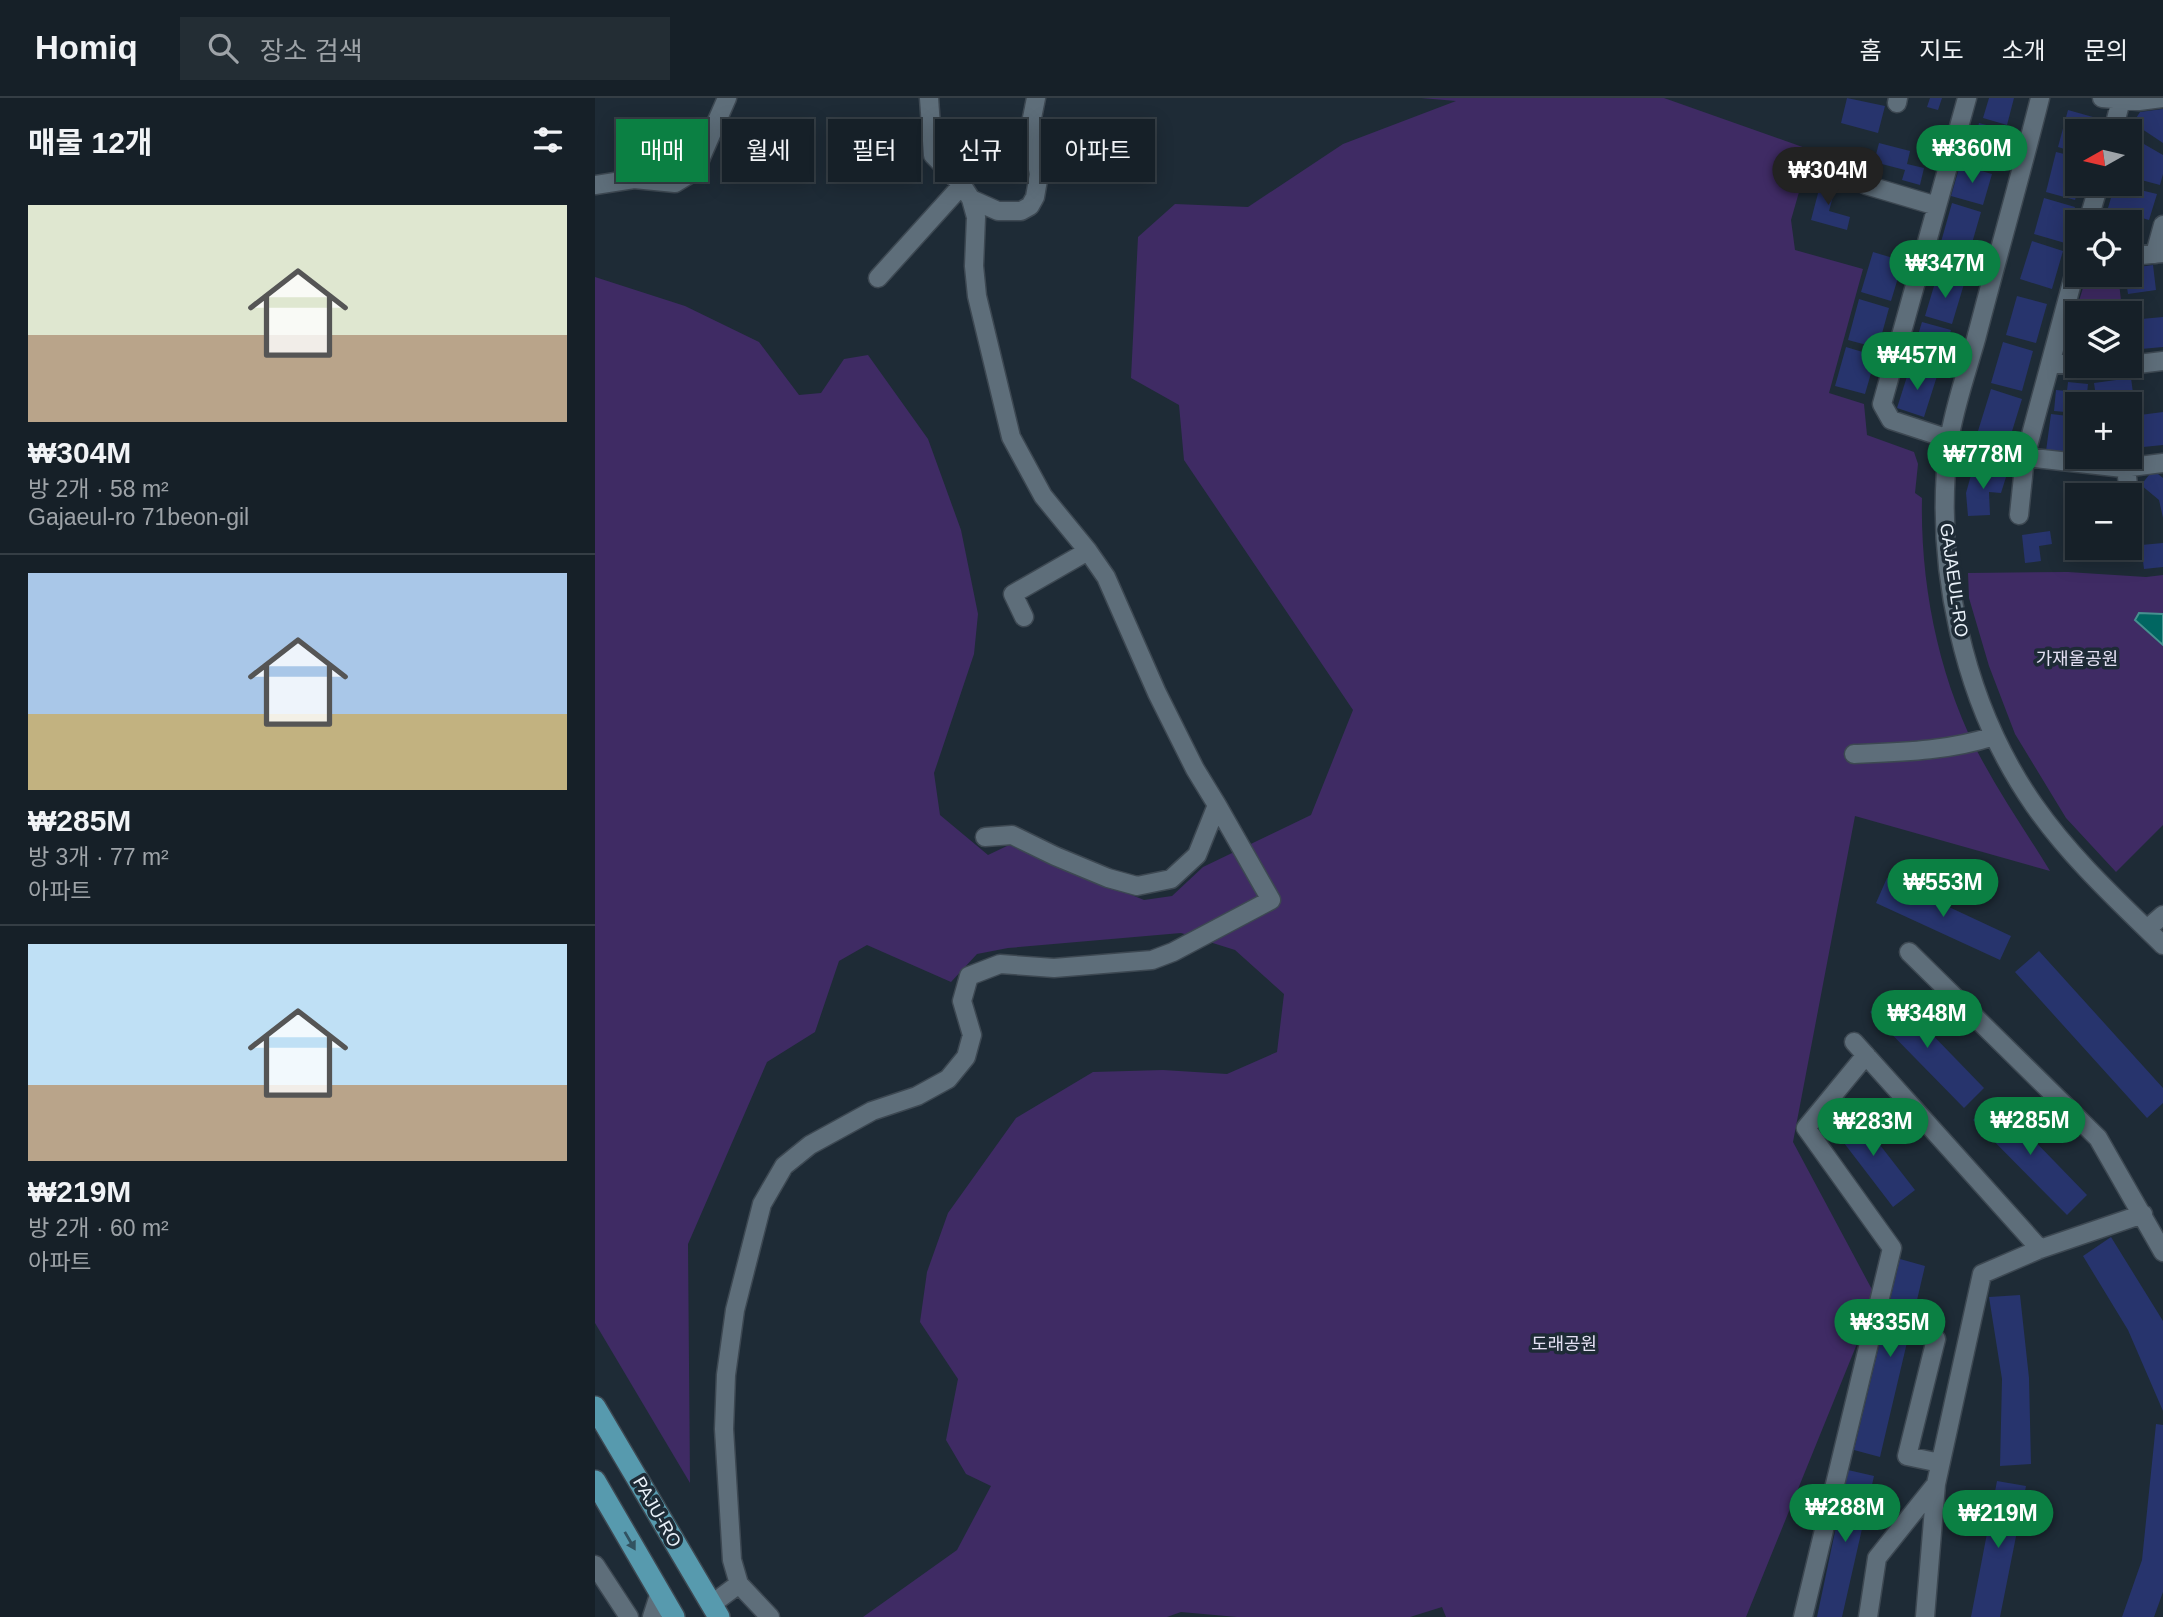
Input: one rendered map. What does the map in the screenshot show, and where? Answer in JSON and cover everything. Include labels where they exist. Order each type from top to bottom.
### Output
[{"type":"main road","name":"PAJU-RO","points":[[595,1406],[715,1611]]},
{"type":"main road","points":[[595,1481],[674,1617]]},
{"type":"street","points":[[595,185],[634,179],[675,183],[688,175],[699,162],[727,98]]},
{"type":"street","points":[[929,98],[933,155],[966,192],[998,211],[1011,212],[1030,206],[1035,197],[1038,174],[1030,128],[1037,98]]},
{"type":"street","points":[[1967,98],[1882,404],[1891,420],[1949,439],[2025,457],[2065,461]]},
{"type":"street","name":"GAJAEUL-RO","points":[[2040,98],[1949,439],[1944,507],[1949,572],[1964,653],[1978,697],[1994,736],[2033,804],[2071,854],[2163,945]]},
{"type":"street","points":[[2102,98],[2139,101],[2162,98]]},
{"type":"street","points":[[2116,119],[2121,100]]},
{"type":"street","points":[[1866,186],[1937,206]]},
{"type":"street","points":[[878,278],[966,192]]},
{"type":"street","points":[[770,1617],[739,1584],[732,1560],[724,1429],[726,1374],[735,1310],[762,1204],[784,1166],[810,1145],[861,1117],[917,1096],[948,1079],[966,1057],[972,1035],[962,1001],[969,976],[999,964],[1054,968],[1152,960],[1173,953],[1271,900],[1195,769],[1157,693],[1106,577],[1043,496],[1011,437],[977,296],[974,266],[976,217],[966,192]]},
{"type":"street","points":[[2159,253],[2163,225]]},
{"type":"street","points":[[2019,515],[2025,457],[2071,287]]},
{"type":"street","points":[[2142,364],[2163,361]]},
{"type":"street","points":[[2051,363],[2065,364]]},
{"type":"street","points":[[2142,465],[2163,463]]},
{"type":"street","points":[[1024,617],[1013,594],[1088,551]]},
{"type":"street","points":[[1854,754],[1918,752],[1971,744],[1994,736]]},
{"type":"street","points":[[985,836],[1013,835],[1066,861],[1137,886],[1171,879],[1197,855],[1217,805]]},
{"type":"street","points":[[2147,929],[2163,915]]},
{"type":"street","points":[[1909,952],[2098,1138],[2163,1252]]},
{"type":"street","points":[[1803,1617],[1892,1248],[1806,1128],[1860,1049],[2040,1249]]},
{"type":"street","points":[[1925,1617],[1936,1484],[1982,1274],[2040,1249],[2143,1214]]},
{"type":"street","points":[[1936,1339],[1907,1456],[1940,1463]]},
{"type":"street","points":[[1868,1617],[1877,1558],[1936,1484]]},
{"type":"street","points":[[595,1565],[629,1617]]},
{"type":"street","points":[[715,1611],[739,1584]]},
{"type":"street","points":[[652,1617],[660,1592]]},
{"type":"green space","name":"도래공원","points":[[1421,98],[1664,98],[1811,150],[1791,220],[1795,250],[1863,269],[1829,393],[1864,404],[1867,435],[1914,452],[1918,464],[1915,493],[1922,498],[1922,532],[1929,600],[1944,668],[1968,732],[1983,762],[2050,871],[1855,816],[1793,1142],[1876,1297],[1746,1617],[1446,1617],[1442,1607],[1410,1617],[1237,1617],[1181,1612],[1167,1617],[863,1617],[957,1550],[991,1486],[966,1474],[946,1440],[958,1379],[920,1322],[927,1272],[948,1213],[1016,1118],[1093,1072],[1163,1070],[1227,1074],[1277,1052],[1284,994],[1235,950],[1181,933],[1008,948],[977,954],[951,982],[867,945],[839,961],[815,1032],[767,1062],[688,1244],[690,1483],[595,1323],[595,277],[685,306],[759,342],[799,395],[821,393],[844,359],[868,355],[928,439],[961,530],[978,614],[974,654],[934,773],[940,815],[988,855],[1009,845],[1144,900],[1172,896],[1203,867],[1311,815],[1353,710],[1184,460],[1179,405],[1131,378],[1138,237],[1175,204],[1248,207],[1343,144],[1456,101]]},
{"type":"green space","points":[[2083,287],[2119,287],[2121,300],[2079,301]]},
{"type":"green space","name":"가재울공원","points":[[2068,572],[2146,577],[2163,575],[2163,825],[2116,872],[2066,818],[2015,734],[1989,666],[1969,598],[1968,573]]},
{"type":"shaded area","points":[[2139,613],[2163,614],[2163,645],[2135,620]]},
{"type":"building","points":[[1847,98],[1885,106],[1878,133],[1841,123]]},
{"type":"building","points":[[1930,98],[1942,98],[1938,110],[1927,107]]},
{"type":"building","points":[[1989,98],[2014,98],[2007,125],[1983,118]]},
{"type":"building","points":[[2163,109],[2163,143],[2142,129],[2142,119],[2136,119],[2140,112]]},
{"type":"building","points":[[2068,110],[2100,119],[2066,119]]},
{"type":"building","points":[[2065,121],[2065,149],[2058,147]]},
{"type":"building","points":[[1979,123],[2005,130],[1994,167],[1969,159]]},
{"type":"building","points":[[1879,143],[1910,151],[1907,164],[1924,168],[1920,185],[1902,180],[1905,170],[1874,162]]},
{"type":"building","points":[[2142,143],[2163,155],[2160,185],[2142,180]]},
{"type":"building","points":[[2056,152],[2065,154],[2065,196],[2076,196],[2075,200],[2046,192]]},
{"type":"building","points":[[1960,165],[1992,174],[1983,205],[1951,196]]},
{"type":"building","points":[[1822,178],[1837,182],[1829,211],[1850,217],[1847,230],[1811,220]]},
{"type":"building","points":[[2142,190],[2157,194],[2149,220],[2142,218],[2142,210],[2108,208],[2112,196],[2142,196]]},
{"type":"building","points":[[2044,198],[2075,207],[2074,210],[2065,210],[2065,243],[2034,234]]},
{"type":"building","points":[[1952,203],[1981,212],[1970,250],[1941,242]]},
{"type":"building","points":[[2032,241],[2063,251],[2052,289],[2020,279]]},
{"type":"building","points":[[1873,252],[1903,261],[1891,301],[1861,292]]},
{"type":"building","points":[[2153,265],[2156,290],[2128,294],[2127,287],[2142,287],[2142,266]]},
{"type":"building","points":[[1937,276],[1964,284],[1952,324],[1925,316]]},
{"type":"building","points":[[2017,296],[2047,304],[2036,343],[2006,335]]},
{"type":"building","points":[[1859,299],[1889,308],[1878,348],[1848,340]]},
{"type":"building","points":[[2163,317],[2163,347],[2142,349],[2142,319]]},
{"type":"building","points":[[1922,322],[1951,330],[1939,370],[1910,361]]},
{"type":"building","points":[[2003,342],[2033,351],[2022,391],[1991,383]]},
{"type":"building","points":[[1846,347],[1876,356],[1865,394],[1835,386]]},
{"type":"building","points":[[1910,367],[1937,376],[1924,417],[1897,408]]},
{"type":"building","points":[[2131,378],[2133,392],[2095,392],[2094,383]]},
{"type":"building","points":[[2068,382],[2088,384],[2087,392],[2065,392],[2065,412],[2054,411],[2056,390],[2067,391]]},
{"type":"building","points":[[1991,389],[2022,399],[2009,441],[1978,431]]},
{"type":"building","points":[[2163,412],[2163,445],[2143,447],[2142,415]]},
{"type":"building","points":[[2051,414],[2065,416],[2065,453],[2046,451]]},
{"type":"building","points":[[1981,468],[2006,477],[2001,493],[1989,492],[1990,515],[1968,516],[1966,493],[1971,475]]},
{"type":"building","points":[[2153,470],[2163,478],[2163,518],[2159,500],[2142,484]]},
{"type":"building","points":[[2050,531],[2052,544],[2039,546],[2041,561],[2025,563],[2022,535]]},
{"type":"building","points":[[2163,543],[2163,567],[2144,569],[2142,545]]},
{"type":"building","points":[[1887,878],[2011,936],[2000,960],[1876,903]]},
{"type":"building","points":[[2039,951],[2163,1088],[2163,1103],[2147,1118],[2015,972]]},
{"type":"building","points":[[1891,992],[1984,1088],[1964,1108],[1870,1012]]},
{"type":"building","points":[[1994,1099],[2087,1195],[2067,1215],[1973,1120]]},
{"type":"building","points":[[1852,1109],[1915,1190],[1893,1207],[1831,1126]]},
{"type":"building","points":[[2111,1237],[2163,1321],[2163,1411],[2128,1330],[2083,1256]]},
{"type":"building","points":[[1900,1259],[1925,1266],[1880,1457],[1854,1450]]},
{"type":"building","points":[[2020,1295],[2029,1378],[2031,1464],[2000,1466],[2002,1379],[1989,1297]]},
{"type":"building","points":[[2156,1424],[2163,1425],[2163,1592],[2154,1617],[2122,1617],[2142,1560]]},
{"type":"building","points":[[1848,1470],[1874,1476],[1842,1617],[1817,1617]]},
{"type":"building","points":[[1997,1481],[2026,1486],[2000,1617],[1971,1617]]}]
